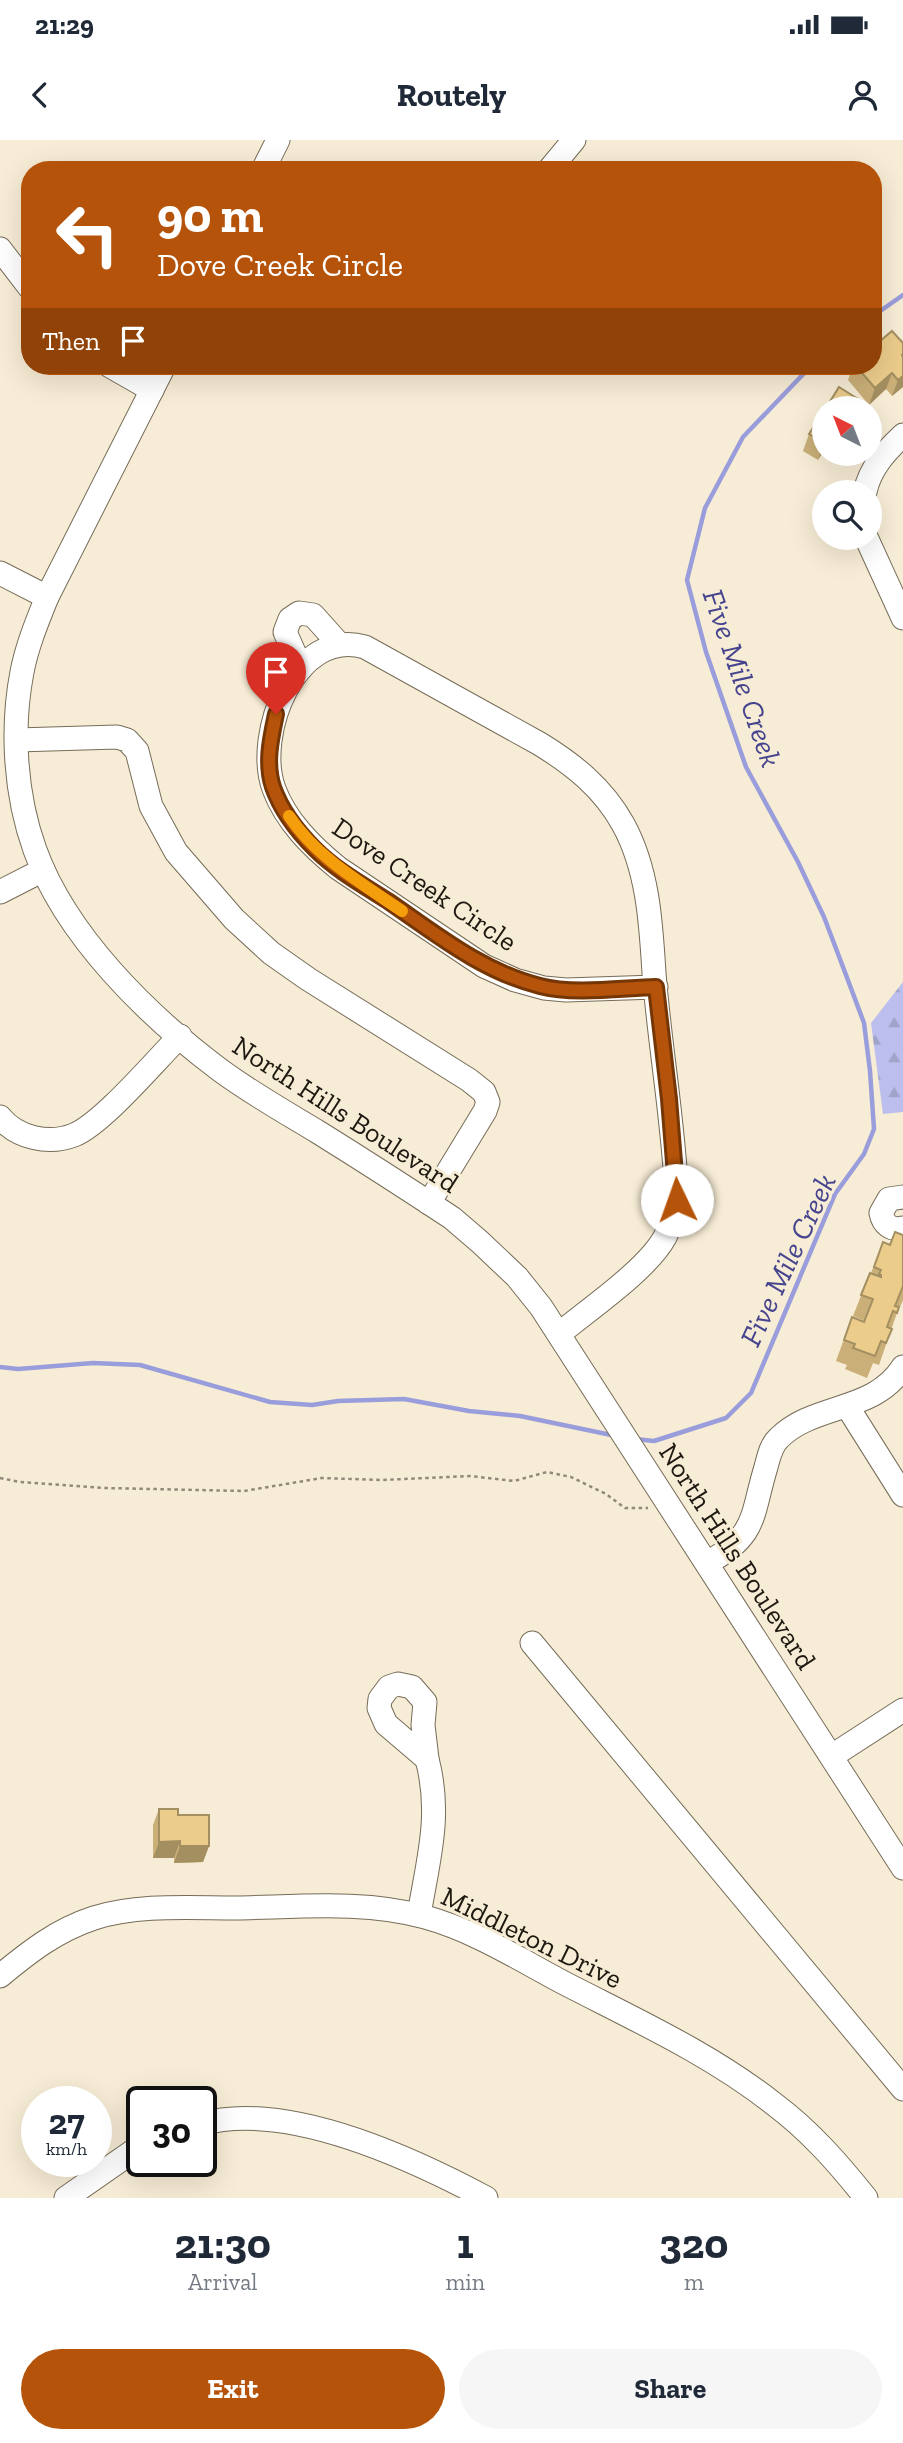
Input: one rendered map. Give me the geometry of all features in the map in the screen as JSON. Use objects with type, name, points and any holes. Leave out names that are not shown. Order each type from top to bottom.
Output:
[{"type":"street","points":[[268,161],[278,140]]},
{"type":"street","points":[[556,161],[574,140]]},
{"type":"street","points":[[0,249],[21,276]]},
{"type":"street","points":[[126,375],[152,390]]},
{"type":"street","name":"North Hills Boulevard","points":[[160,375],[47,597],[22,671],[17,740],[23,804],[34,848],[43,870],[56,895],[99,954],[153,1014],[207,1060],[249,1090],[429,1203],[480,1241],[517,1278],[559,1334],[612,1414],[903,1868]]},
{"type":"street","points":[[870,480],[876,466],[903,435]]},
{"type":"street","points":[[872,550],[903,618]]},
{"type":"street","points":[[0,573],[47,597]]},
{"type":"street","points":[[301,668],[285,632],[290,619],[299,613],[313,615],[339,644],[352,643],[365,647],[566,760],[599,790],[624,825],[639,861],[647,894],[677,1200],[673,1220],[646,1263],[559,1334]]},
{"type":"street","name":"Dove Creek Circle","points":[[339,644],[320,650],[301,668],[284,695],[270,740],[271,777],[281,804],[300,833],[338,868],[484,966],[515,980],[544,988],[566,990],[656,987]]},
{"type":"street","points":[[17,740],[117,737],[131,743],[139,756],[147,794],[162,830],[176,852],[234,919],[271,953],[307,979],[484,1092],[488,1102],[485,1111],[429,1203]]},
{"type":"street","points":[[0,892],[43,870]]},
{"type":"street","points":[[0,1117],[16,1131],[35,1138],[53,1139],[74,1135],[103,1114],[180,1036]]},
{"type":"street","points":[[903,1197],[888,1199],[884,1202],[881,1213],[888,1227],[903,1228]]},
{"type":"street","points":[[708,1563],[725,1553],[750,1527],[769,1456],[777,1439],[798,1425],[877,1393],[894,1381],[903,1367]]},
{"type":"street","points":[[847,1406],[903,1495]]},
{"type":"street","points":[[531,1643],[903,2089]]},
{"type":"street","points":[[832,1756],[903,1710]]},
{"type":"street","points":[[419,1915],[435,1822],[435,1801],[427,1759]]},
{"type":"street","name":"Middleton Drive","points":[[0,1976],[47,1940],[68,1928],[127,1911],[341,1906],[394,1910],[419,1915],[487,1942],[724,2068],[768,2099],[815,2139],[866,2198]]},
{"type":"street","points":[[217,2121],[252,2118],[318,2128],[401,2158],[486,2198]]},
{"type":"street","points":[[66,2198],[126,2156]]},
{"type":"path","points":[[0,1478],[105,1488],[244,1492],[322,1478],[382,1480],[470,1476],[514,1481],[547,1472],[583,1483],[625,1507],[646,1509],[667,1500]]},
{"type":"green space","points":[[903,982],[903,1112],[883,1114],[871,1023]]},
{"type":"building","points":[[892,331],[903,343],[903,376],[898,380],[892,373],[875,388],[864,375],[882,375],[882,339]]},
{"type":"building","points":[[839,387],[853,396],[833,396]]},
{"type":"building","points":[[895,1232],[903,1235],[903,1286],[895,1306],[899,1307],[897,1313],[893,1311],[887,1327],[892,1329],[886,1343],[881,1341],[875,1356],[853,1348],[855,1344],[844,1340],[852,1317],[864,1322],[873,1299],[861,1295],[870,1273],[881,1277],[881,1270],[874,1267],[883,1242],[890,1245]]},
{"type":"building","points":[[159,1809],[178,1809],[178,1815],[209,1815],[209,1846],[180,1846],[180,1841],[159,1842]]},
{"type":"waterway","name":"Five Mile Creek","points":[[882,310],[903,295]]},
{"type":"waterway","name":"Five Mile Creek","points":[[635,1439],[654,1441],[726,1418],[751,1393],[835,1194],[864,1154],[874,1129],[864,1023],[824,917],[798,862],[746,767],[706,652],[687,580],[705,508],[743,437],[802,375]]},
{"type":"waterway","name":"Five Mile Creek","points":[[0,1367],[18,1369],[93,1363],[140,1365],[270,1402],[312,1405],[338,1401],[404,1399],[469,1411],[520,1416],[616,1436]]},
{"type":"slow traffic","points":[[289,816],[316,850],[402,911]]},
{"type":"route","points":[[276,714],[269,758],[274,788],[300,833],[338,868],[484,966],[515,980],[544,988],[566,990],[656,987],[677,1200]]}]
